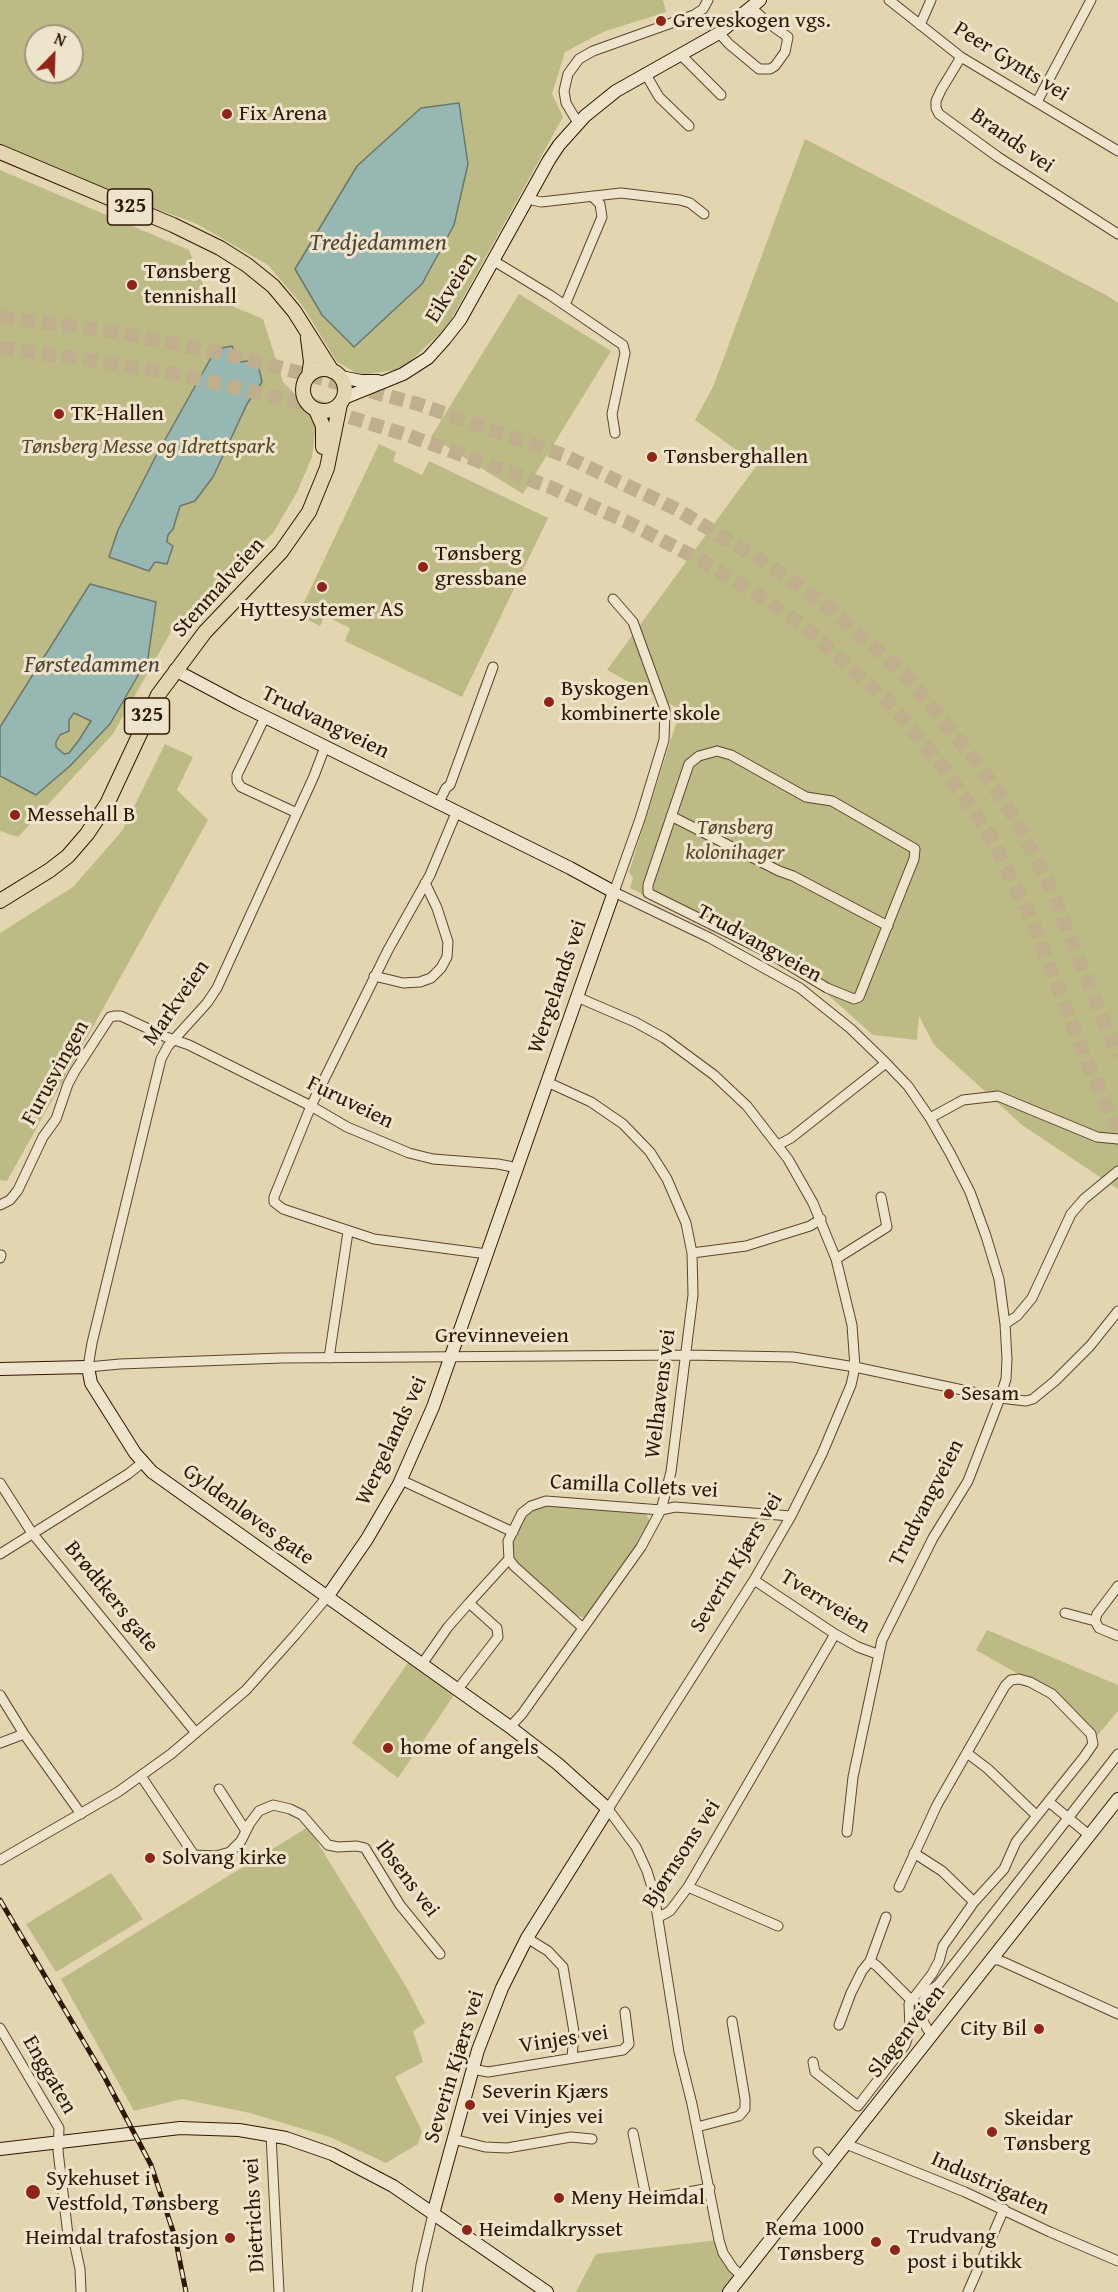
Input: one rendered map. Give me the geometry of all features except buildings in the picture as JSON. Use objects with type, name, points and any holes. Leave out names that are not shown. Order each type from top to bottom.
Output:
[{"type":"main road","name":"Eikveien","points":[[342,401],[418,365],[445,339],[460,320],[559,145],[578,123],[616,91],[719,33],[756,4]]},
{"type":"main road","name":"325","points":[[0,152],[173,225],[228,253],[273,286],[294,311],[337,374]]},
{"type":"main road","name":"325","points":[[308,333],[311,362],[309,375]]},
{"type":"main road","points":[[309,375],[320,370],[337,374]]},
{"type":"main road","name":"Eikveien","points":[[337,374],[361,381],[391,379]]},
{"type":"main road","name":"Stenmalveien","points":[[0,901],[51,870],[68,856],[87,834],[112,794],[152,705],[175,670],[205,632],[273,562],[309,512],[327,468],[342,401],[345,385],[337,374]]},
{"type":"main road","name":"Stenmalveien","points":[[298,526],[315,482],[324,445],[323,426],[316,410],[310,406],[303,394],[303,387],[309,375]]},
{"type":"main road","points":[[316,410],[329,411],[342,401]]},
{"type":"main road","name":"Trudvangveien","points":[[175,670],[614,892]]},
{"type":"main road","name":"Wergelands vei","points":[[327,1597],[367,1539],[401,1480],[433,1407],[614,892]]},
{"type":"main road","name":"Grevinneveien","points":[[0,1370],[88,1367]]},
{"type":"main road","name":"Gyldenløves gate","points":[[88,1367],[91,1383],[142,1463],[510,1727],[558,1764],[608,1809]]},
{"type":"main road","name":"Slagenveien","points":[[729,2292],[1118,1798]]},
{"type":"main road","name":"Severin Kjærs vei","points":[[433,2214],[472,2069],[502,1988],[527,1938],[608,1809]]},
{"type":"main road","points":[[0,2148],[180,2128],[220,2128],[271,2135],[318,2148],[393,2186],[547,2292]]},
{"type":"street","points":[[578,123],[566,103],[564,92],[568,74],[579,59],[593,51],[694,15],[703,9],[708,0]]},
{"type":"street","name":"Peer Gynts vei","points":[[889,0],[961,57],[1118,151]]},
{"type":"street","points":[[920,25],[931,0]]},
{"type":"street","points":[[1037,102],[1091,0]]},
{"type":"street","name":"Eikveien","points":[[719,33],[759,69],[770,69],[775,66],[785,52],[788,37],[768,23],[756,4]]},
{"type":"street","points":[[680,54],[721,95]]},
{"type":"street","name":"Brands vei","points":[[961,57],[936,101],[939,114],[998,157],[1118,234]]},
{"type":"street","points":[[645,73],[659,97],[689,126]]},
{"type":"street","points":[[528,199],[541,202],[621,193],[680,200],[690,203],[704,214]]},
{"type":"street","points":[[566,305],[602,217],[600,204],[592,196]]},
{"type":"street","points":[[494,261],[566,305],[623,345],[625,353],[612,414],[615,433]]},
{"type":"street","points":[[614,599],[633,622],[665,710],[664,740],[640,819],[614,892]]},
{"type":"street","points":[[438,804],[450,785],[493,667]]},
{"type":"street","points":[[265,717],[237,775],[237,781],[241,788],[297,813]]},
{"type":"street","name":"Markveien","points":[[88,1367],[161,1059],[174,1040],[207,1003],[216,988],[325,747]]},
{"type":"street","points":[[717,751],[731,755],[806,797],[832,801],[915,849],[914,859],[888,926],[859,997],[854,999],[827,988],[767,952],[648,893],[648,885],[671,816],[689,764],[693,759],[717,751]]},
{"type":"street","points":[[456,813],[425,883],[374,976],[311,1106],[274,1202],[278,1206],[348,1232],[402,1244],[487,1254]]},
{"type":"street","points":[[671,816],[779,871],[794,876],[888,926]]},
{"type":"street","points":[[374,976],[403,983],[420,982],[431,978],[441,968],[447,957],[448,942],[437,908],[425,883]]},
{"type":"street","name":"Trudvangveien","points":[[614,892],[710,938],[800,988],[851,1029],[886,1063],[908,1086],[930,1118],[970,1192],[999,1279],[1005,1324],[1006,1379],[968,1481],[933,1538],[877,1654],[853,1777],[847,1832]]},
{"type":"street","name":"Severin Kjærs vei","points":[[577,997],[636,1022],[686,1053],[747,1106],[778,1145],[821,1219],[836,1259],[852,1325],[855,1367],[822,1454],[791,1516],[754,1580],[608,1809]]},
{"type":"street","name":"Furusvingen","points":[[0,1205],[10,1200],[18,1190],[42,1137],[56,1119],[68,1084],[110,1017],[120,1016],[174,1040]]},
{"type":"street","name":"Furuveien","points":[[174,1040],[189,1045],[347,1126],[409,1153],[433,1159],[498,1164],[518,1168]]},
{"type":"street","points":[[778,1145],[886,1063]]},
{"type":"street","name":"Welhavens vei","points":[[510,1727],[522,1714],[641,1547],[661,1510],[671,1472],[693,1295],[692,1253],[679,1206],[667,1179],[650,1152],[623,1124],[591,1102],[547,1082]]},
{"type":"street","points":[[930,1118],[963,1100],[998,1096],[1097,1137],[1118,1139]]},
{"type":"street","points":[[1005,1324],[1017,1316],[1032,1298],[1071,1214],[1118,1171]]},
{"type":"street","points":[[836,1259],[887,1227],[881,1197]]},
{"type":"street","points":[[692,1253],[755,1244],[810,1226],[821,1219]]},
{"type":"street","points":[[329,1358],[348,1232]]},
{"type":"street","name":"Grevinneveien","points":[[88,1367],[186,1361],[329,1358],[686,1355],[793,1357],[855,1367],[1016,1401],[1033,1400],[1090,1346],[1118,1311]]},
{"type":"street","points":[[0,1554],[142,1463]]},
{"type":"street","points":[[401,1480],[513,1532]]},
{"type":"street","name":"Brødtkers gate","points":[[0,1483],[32,1533],[196,1733]]},
{"type":"street","name":"Camilla Collets vei","points":[[509,1558],[508,1541],[522,1513],[538,1502],[661,1510],[675,1507],[791,1516]]},
{"type":"street","points":[[422,1664],[448,1627],[509,1558],[514,1566],[583,1628]]},
{"type":"street","name":"Tverrveien","points":[[754,1580],[835,1634],[858,1647],[877,1654]]},
{"type":"street","points":[[1095,1621],[1097,1614],[1118,1587]]},
{"type":"street","name":"Wergelands vei","points":[[0,1860],[81,1814],[141,1776],[196,1733],[265,1670],[327,1597]]},
{"type":"street","points":[[458,1689],[498,1637],[497,1628],[469,1603]]},
{"type":"street","points":[[1065,1613],[1095,1621],[1099,1628],[1118,1636]]},
{"type":"street","name":"Bjørnsons vei","points":[[742,2276],[733,2268],[723,2253],[679,2052],[659,1917],[670,1911],[688,1887],[835,1634]]},
{"type":"street","name":"Slagenveien","points":[[813,2062],[815,2072],[858,2106],[905,2045],[910,2029],[908,2009],[911,2000],[927,1986],[939,1961],[943,1946],[974,1902],[1004,1869],[1016,1842],[1093,1744],[1091,1734],[1052,1694],[1037,1685],[1019,1679],[1011,1680],[1005,1686],[967,1754]]},
{"type":"street","points":[[0,1695],[24,1734],[81,1814]]},
{"type":"street","points":[[0,1743],[24,1734]]},
{"type":"street","points":[[899,1887],[937,1805],[967,1754],[988,1769],[1037,1816]]},
{"type":"street","points":[[933,2034],[922,2021],[919,2012],[927,1986],[938,1985],[1118,1754]]},
{"type":"street","name":"Ibsens vei","points":[[141,1776],[194,1855],[216,1856],[230,1852],[241,1841],[259,1811],[268,1806],[295,1810],[328,1845],[338,1848],[357,1846],[365,1848],[400,1905],[440,1954]]},
{"type":"street","points":[[219,1789],[246,1830]]},
{"type":"street","points":[[1049,1802],[1089,1835]]},
{"type":"street","name":"Gyldenløves gate","points":[[608,1809],[632,1841],[647,1871],[659,1917]]},
{"type":"street","points":[[914,1853],[942,1871],[974,1902]]},
{"type":"street","points":[[688,1887],[778,1926]]},
{"type":"street","points":[[839,2025],[851,1993],[870,1961],[886,1917]]},
{"type":"street","points":[[527,1938],[548,1951],[563,1967],[574,2032],[572,2058]]},
{"type":"street","points":[[990,1960],[999,1960],[1118,2014]]},
{"type":"street","name":"Slagenveien","points":[[870,1961],[911,2000]]},
{"type":"street","name":"Vinjes vei","points":[[472,2069],[488,2072],[626,2047],[629,2039],[626,2013]]},
{"type":"street","points":[[697,2127],[739,2116],[745,2109],[732,2021]]},
{"type":"street","name":"Enggaten","points":[[0,2028],[59,2128],[68,2235],[75,2246],[80,2269],[81,2292]]},
{"type":"street","points":[[633,2133],[646,2197],[650,2199],[710,2188]]},
{"type":"street","name":"Dietrichs vei","points":[[271,2135],[279,2292]]},
{"type":"street","points":[[453,2139],[485,2147],[507,2148],[571,2137],[592,2139]]},
{"type":"street","name":"Industrigaten","points":[[846,2144],[1004,2209],[1050,2232],[1118,2261]]},
{"type":"street","points":[[818,2152],[830,2164]]},
{"type":"street","points":[[968,2292],[1004,2209]]},
{"type":"street","points":[[417,2292],[420,2265],[433,2214]]},
{"type":"green space","points":[[0,0],[663,0],[666,12],[603,32],[565,52],[552,94],[563,117],[447,327],[402,369],[360,375],[337,362],[302,305],[268,265],[197,224],[46,167],[0,147]]},
{"type":"green space","name":"Tønsberg kolonihager","points":[[805,139],[1118,303],[1118,1189],[1022,1125],[934,1045],[919,1016],[917,1040],[873,1035],[827,994],[789,969],[630,888],[633,878],[629,872],[680,711],[696,718],[607,670],[757,465],[695,420],[713,387]]},
{"type":"green space","name":"Tønsberg Messe og Idrettspark","points":[[0,170],[189,250],[208,296],[263,319],[283,382],[305,404],[316,425],[312,457],[297,492],[273,533],[172,630],[113,734],[18,837],[0,831]]},
{"type":"green space","name":"Tønsberg gressbane","points":[[519,294],[611,351],[523,494],[431,437]]},
{"type":"green space","name":"Tønsberg gressbane","points":[[379,444],[396,452],[393,461],[422,475],[429,461],[548,518],[462,697],[345,641],[350,628],[325,616],[320,626],[298,615]]},
{"type":"green space","points":[[165,744],[193,757],[177,790],[208,820],[7,1181],[0,1180],[0,933],[73,887],[122,831]]},
{"type":"green space","points":[[546,1505],[645,1513],[650,1521],[642,1539],[584,1618],[574,1614],[518,1564],[512,1552],[512,1544],[527,1515]]},
{"type":"green space","points":[[987,1630],[1118,1685],[1118,1711],[1098,1735],[1093,1733],[1085,1724],[1020,1675],[976,1650]]},
{"type":"green space","points":[[412,1657],[458,1689],[398,1778],[352,1743]]},
{"type":"green space","points":[[308,1827],[407,1988],[425,2023],[413,2031],[423,2062],[395,2077],[422,2131],[418,2144],[386,2163],[330,2137],[250,2113],[182,2099],[134,2111],[61,1979]]},
{"type":"green space","points":[[111,1873],[143,1919],[56,1972],[26,1924]]},
{"type":"green space","points":[[719,2240],[733,2279],[722,2292],[576,2292],[596,2254]]},
{"type":"water","name":"Tredjedammen","points":[[459,103],[468,164],[454,225],[422,284],[354,347],[322,315],[295,269],[357,166],[421,108]]},
{"type":"water","points":[[232,346],[239,362],[257,360],[262,382],[247,404],[213,477],[195,501],[180,506],[173,529],[168,535],[167,542],[173,546],[167,564],[155,562],[149,571],[109,557],[118,530],[157,454],[216,349]]},
{"type":"water","name":"Førstedammen","points":[[90,584],[156,602],[148,658],[110,724],[70,766],[36,795],[0,776],[0,727]],"holes":[[[74,713],[91,721],[69,753],[64,754],[56,747],[60,735],[69,731],[69,720]]]},
{"type":"tunnel","points":[[0,317],[117,332],[240,357],[418,404],[563,455],[678,510],[766,563],[818,599],[907,677],[981,767],[1013,816],[1050,886],[1118,1056]]},
{"type":"tunnel","points":[[0,348],[113,363],[181,375],[311,405],[407,435],[550,487],[627,522],[700,560],[751,590],[800,623],[887,700],[944,768],[991,837],[1031,918],[1087,1062],[1118,1129]]},
{"type":"railway","points":[[0,1900],[104,2076],[151,2165],[175,2237],[186,2292]]},
{"type":"place","name":"Greveskogen vgs.","points":[[661,21]]},
{"type":"place","name":"Fix Arena","points":[[227,114]]},
{"type":"place","name":"Tønsberg tennishall","points":[[132,285]]},
{"type":"place","name":"TK-Hallen","points":[[59,414]]},
{"type":"place","name":"Tønsberghallen","points":[[652,457]]},
{"type":"place","name":"Tønsberg gressbane","points":[[423,567]]},
{"type":"place","name":"Hyttesystemer AS","points":[[322,587]]},
{"type":"place","name":"Byskogen kombinerte skole","points":[[549,702]]},
{"type":"place","name":"Messehall B","points":[[15,815]]},
{"type":"place","name":"Sesam","points":[[949,1394]]},
{"type":"place","name":"home of angels","points":[[388,1748]]},
{"type":"place","name":"Solvang kirke","points":[[150,1858]]},
{"type":"place","name":"City Bil","points":[[1039,2029]]},
{"type":"place","name":"Severin Kjærs vei Vinjes vei","points":[[470,2105]]},
{"type":"place","name":"Skeidar Tønsberg","points":[[992,2132]]},
{"type":"place","name":"Sykehuset i Vestfold, Tønsberg","points":[[33,2192]]},
{"type":"place","name":"Meny Heimdal","points":[[559,2198]]},
{"type":"place","name":"Heimdalkrysset","points":[[467,2230]]},
{"type":"place","name":"Heimdal trafostasjon","points":[[230,2238]]},
{"type":"place","name":"Rema 1000 Tønsberg","points":[[876,2242]]},
{"type":"place","name":"Trudvang post i butikk","points":[[895,2250]]}]
